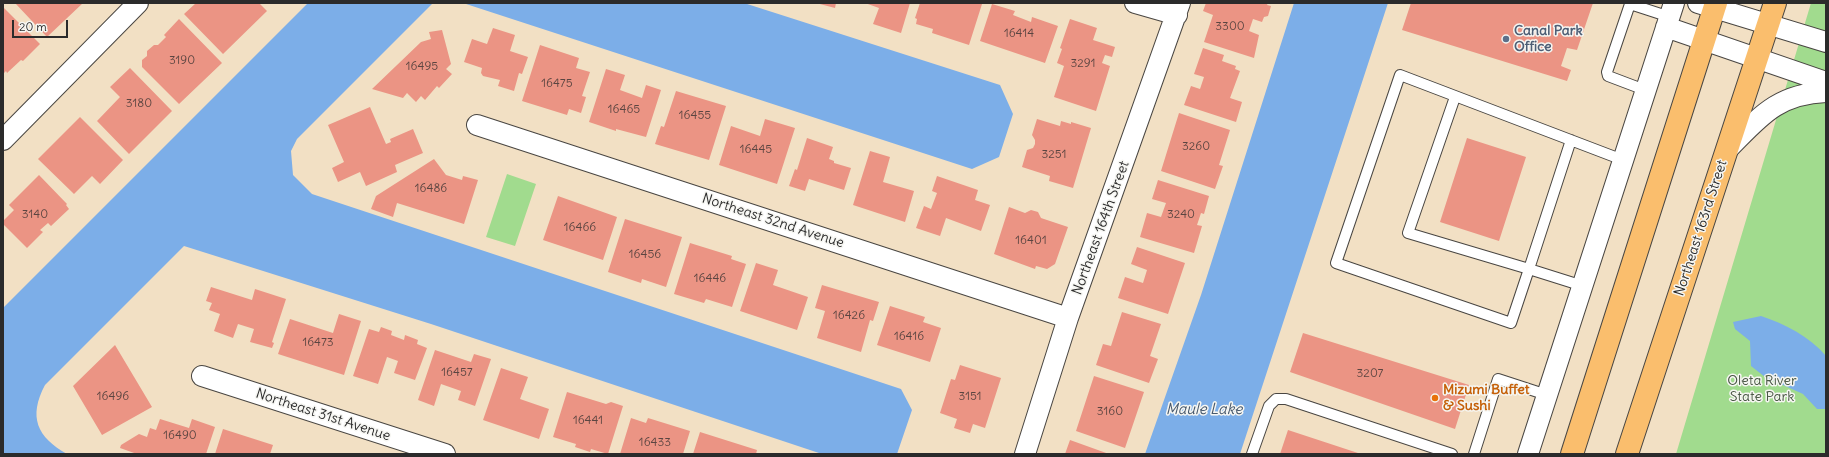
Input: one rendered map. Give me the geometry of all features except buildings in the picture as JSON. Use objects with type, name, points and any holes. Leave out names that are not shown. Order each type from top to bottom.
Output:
[{"type":"main road","name":"Northeast 163rd Street","points":[[1627,454],[1775,3]]},
{"type":"main road","points":[[1572,454],[1704,40],[1709,5]]},
{"type":"street","points":[[3,140],[138,3]]},
{"type":"street","points":[[1136,3],[1178,9]]},
{"type":"street","points":[[1709,5],[1768,25],[1826,42]]},
{"type":"street","name":"Northeast 164th Street","points":[[1025,454],[1068,318],[1178,9]]},
{"type":"street","points":[[1528,454],[1670,16],[1704,40],[1826,82]]},
{"type":"street","points":[[1727,150],[1766,111],[1785,100],[1814,92],[1826,92]]},
{"type":"street","name":"Northeast 32nd Avenue","points":[[477,124],[1068,318]]},
{"type":"street","name":"Northeast 31st Avenue","points":[[202,376],[445,454]]},
{"type":"lane","points":[[1645,90],[1608,76],[1607,72],[1630,4],[1670,16]]},
{"type":"lane","points":[[1571,140],[1511,323],[1336,263],[1400,76],[1455,96],[1571,140],[1623,160]]},
{"type":"lane","points":[[1455,96],[1408,233],[1583,286]]},
{"type":"lane","points":[[1474,454],[1498,380],[1547,395]]},
{"type":"lane","points":[[1252,454],[1269,406],[1276,400],[1286,399],[1421,449],[1452,454]]},
{"type":"green space","name":"Oleta River State Park","points":[[1811,3],[1826,3],[1826,454],[1676,454]]},
{"type":"green space","points":[[507,174],[536,184],[515,246],[486,237]]},
{"type":"water","points":[[308,3],[433,3],[297,139],[291,151],[293,175],[312,194],[901,389],[912,410],[897,454],[822,454],[431,324],[184,246],[45,385],[37,407],[38,425],[42,433],[49,441],[67,454],[3,454],[3,308]]},
{"type":"water","points":[[463,3],[744,3],[1000,85],[1013,114],[999,157],[972,169]]},
{"type":"water","name":"Maule Lake","points":[[1294,3],[1388,3],[1240,454],[1145,454],[1201,295]]},
{"type":"water","points":[[1761,316],[1796,332],[1812,342],[1826,356],[1826,409],[1817,409],[1803,394],[1765,377],[1751,366],[1750,341],[1735,329],[1733,322]]},
{"type":"place","name":"Canal Park Office","points":[[1506,39]]},
{"type":"place","name":"Mizumi Buffet & Sushi","points":[[1435,398]]}]
